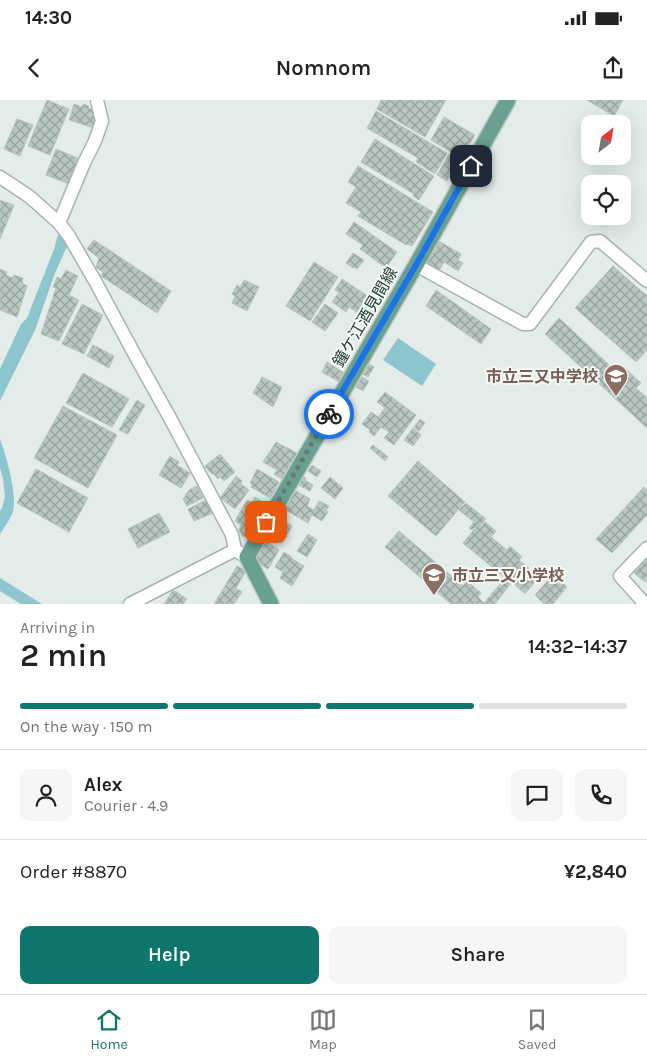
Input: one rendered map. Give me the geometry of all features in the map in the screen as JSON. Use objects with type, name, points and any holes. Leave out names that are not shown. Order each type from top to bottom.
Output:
[{"type":"main road","name":"鐘ケ江酒見間線","points":[[241,554],[416,265],[508,100]]},
{"type":"main road","points":[[241,554],[271,604]]},
{"type":"street","points":[[59,223],[102,121],[97,100]]},
{"type":"street","points":[[0,177],[30,197],[59,223],[80,254],[170,418],[241,554],[130,604]]},
{"type":"street","points":[[416,265],[523,324],[530,324],[591,242],[600,241],[647,281]]},
{"type":"street","points":[[645,604],[620,576],[647,548]]},
{"type":"water","points":[[59,231],[68,244],[55,273],[35,330],[0,401],[0,369],[21,324],[27,318],[54,249]]},
{"type":"water","points":[[398,338],[436,364],[422,386],[383,360]]},
{"type":"water","points":[[0,439],[13,488],[14,507],[8,522],[0,534],[0,511],[5,497],[0,468]]},
{"type":"water","points":[[0,578],[42,604],[21,604],[0,591]]},
{"type":"building","points":[[47,100],[69,109],[50,155],[28,146]]},
{"type":"building","points":[[381,100],[446,100],[425,137],[377,109]]},
{"type":"building","points":[[587,100],[623,100],[615,115]]},
{"type":"building","points":[[74,104],[82,107],[83,104],[95,110],[94,114],[98,116],[94,128],[69,120]]},
{"type":"building","points":[[376,111],[447,153],[435,174],[416,162],[418,158],[367,128]]},
{"type":"building","points":[[444,117],[475,135],[461,158],[431,140]]},
{"type":"building","points":[[17,119],[33,125],[20,156],[4,149]]},
{"type":"building","points":[[375,139],[434,176],[419,200],[413,196],[414,194],[361,162]]},
{"type":"building","points":[[56,149],[80,159],[69,184],[46,175]]},
{"type":"building","points":[[449,154],[459,160],[447,181],[437,175]]},
{"type":"building","points":[[358,166],[433,212],[412,246],[406,245],[358,216],[361,212],[346,203],[356,187],[348,182]]},
{"type":"building","points":[[0,200],[14,205],[0,239]]},
{"type":"building","points":[[354,222],[397,252],[386,268],[360,249],[363,245],[346,234]]},
{"type":"building","points":[[94,240],[171,291],[157,313],[101,276],[103,272],[96,267],[99,258],[87,249]]},
{"type":"building","points":[[439,241],[461,254],[458,260],[463,263],[458,271],[444,262],[437,274],[424,265]]},
{"type":"building","points":[[353,253],[364,260],[357,269],[346,263]]},
{"type":"building","points":[[314,262],[338,277],[310,321],[286,306]]},
{"type":"building","points":[[613,266],[647,296],[647,350],[636,362],[575,308]]},
{"type":"building","points":[[0,269],[7,272],[6,275],[13,278],[14,275],[23,278],[22,283],[27,286],[17,317],[0,310]]},
{"type":"building","points":[[66,270],[78,276],[69,295],[79,300],[59,341],[41,334],[56,288],[53,287],[57,277],[61,279]]},
{"type":"building","points":[[342,279],[372,299],[361,315],[349,307],[346,312],[332,302],[339,292],[335,290]]},
{"type":"building","points":[[244,280],[259,287],[247,311],[232,303],[235,296],[232,294],[237,285],[240,287]]},
{"type":"building","points":[[436,290],[491,329],[481,344],[426,306]]},
{"type":"building","points":[[82,304],[103,315],[84,354],[62,344]]},
{"type":"building","points":[[325,304],[338,313],[325,331],[312,322]]},
{"type":"building","points":[[559,318],[620,375],[626,369],[641,383],[636,388],[647,398],[647,428],[545,334]]},
{"type":"building","points":[[93,345],[114,356],[109,368],[87,356]]},
{"type":"building","points":[[327,362],[344,373],[339,382],[322,372]]},
{"type":"building","points":[[369,364],[374,367],[368,377],[363,374]]},
{"type":"building","points":[[83,373],[129,399],[112,427],[66,403]]},
{"type":"building","points":[[262,377],[282,387],[273,407],[253,393]]},
{"type":"building","points":[[362,377],[369,381],[363,391],[356,387]]},
{"type":"building","points":[[385,392],[416,415],[394,445],[384,438],[389,432],[381,427],[374,436],[362,424],[371,412],[378,417],[385,408],[377,402]]},
{"type":"building","points":[[137,400],[145,405],[128,434],[119,430]]},
{"type":"building","points":[[63,406],[117,435],[88,488],[34,458]]},
{"type":"building","points":[[420,419],[425,423],[419,431],[414,427]]},
{"type":"building","points":[[413,428],[421,435],[413,446],[404,440]]},
{"type":"building","points":[[276,442],[297,453],[282,479],[274,474],[277,470],[263,462]]},
{"type":"building","points":[[373,445],[388,457],[385,461],[370,448]]},
{"type":"building","points":[[220,454],[235,472],[224,481],[220,477],[218,479],[205,466]]},
{"type":"building","points":[[170,456],[179,462],[177,465],[190,473],[181,488],[159,475]]},
{"type":"building","points":[[418,461],[465,502],[436,536],[388,496]]},
{"type":"building","points":[[312,465],[321,471],[317,477],[308,471]]},
{"type":"building","points":[[36,469],[88,498],[69,532],[17,503]]},
{"type":"building","points":[[257,469],[279,482],[270,498],[251,487],[252,484],[250,483]]},
{"type":"building","points":[[236,476],[242,481],[241,484],[249,490],[235,509],[220,498]]},
{"type":"building","points":[[302,476],[313,485],[310,491],[297,484]]},
{"type":"building","points":[[330,477],[343,488],[335,499],[321,488]]},
{"type":"building","points":[[197,486],[203,498],[187,506],[183,499],[189,490]]},
{"type":"building","points":[[644,487],[647,490],[647,515],[612,553],[596,539]]},
{"type":"building","points":[[293,489],[310,499],[307,506],[314,510],[319,501],[329,506],[326,511],[328,512],[322,521],[312,515],[308,523],[282,508]]},
{"type":"building","points":[[255,497],[267,505],[250,537],[242,536],[239,530],[241,525],[235,521],[247,500],[252,502]]},
{"type":"building","points":[[206,500],[213,513],[194,521],[188,509]]},
{"type":"building","points":[[466,503],[486,519],[480,526],[478,524],[472,530],[469,528],[474,522],[459,510]]},
{"type":"building","points":[[159,513],[170,532],[138,548],[128,529]]},
{"type":"building","points":[[278,517],[292,526],[282,543],[266,536]]},
{"type":"building","points":[[485,522],[496,531],[491,537],[507,550],[510,546],[522,557],[519,560],[539,577],[525,594],[463,543],[478,525],[481,527]]},
{"type":"building","points":[[399,531],[463,586],[467,581],[481,593],[478,597],[484,603],[505,578],[511,583],[495,604],[451,604],[385,547]]},
{"type":"building","points":[[308,534],[317,540],[307,557],[297,551]]},
{"type":"building","points":[[264,540],[279,550],[268,569],[258,563],[255,556]]},
{"type":"building","points":[[284,552],[304,566],[292,586],[280,578],[283,572],[275,567]]},
{"type":"building","points":[[647,559],[647,580],[645,582],[634,573]]},
{"type":"building","points":[[237,566],[246,571],[236,588],[242,592],[234,604],[214,604]]},
{"type":"building","points":[[553,575],[567,587],[553,604],[544,604],[535,595]]},
{"type":"building","points":[[173,590],[187,599],[183,604],[164,604]]},
{"type":"way so far","points":[[266,522],[329,414]]},
{"type":"place","name":"市立三又中学校","points":[[616,397]]},
{"type":"place","name":"市立三又小学校","points":[[434,596]]},
{"type":"route","points":[[329,414],[471,166]]}]
